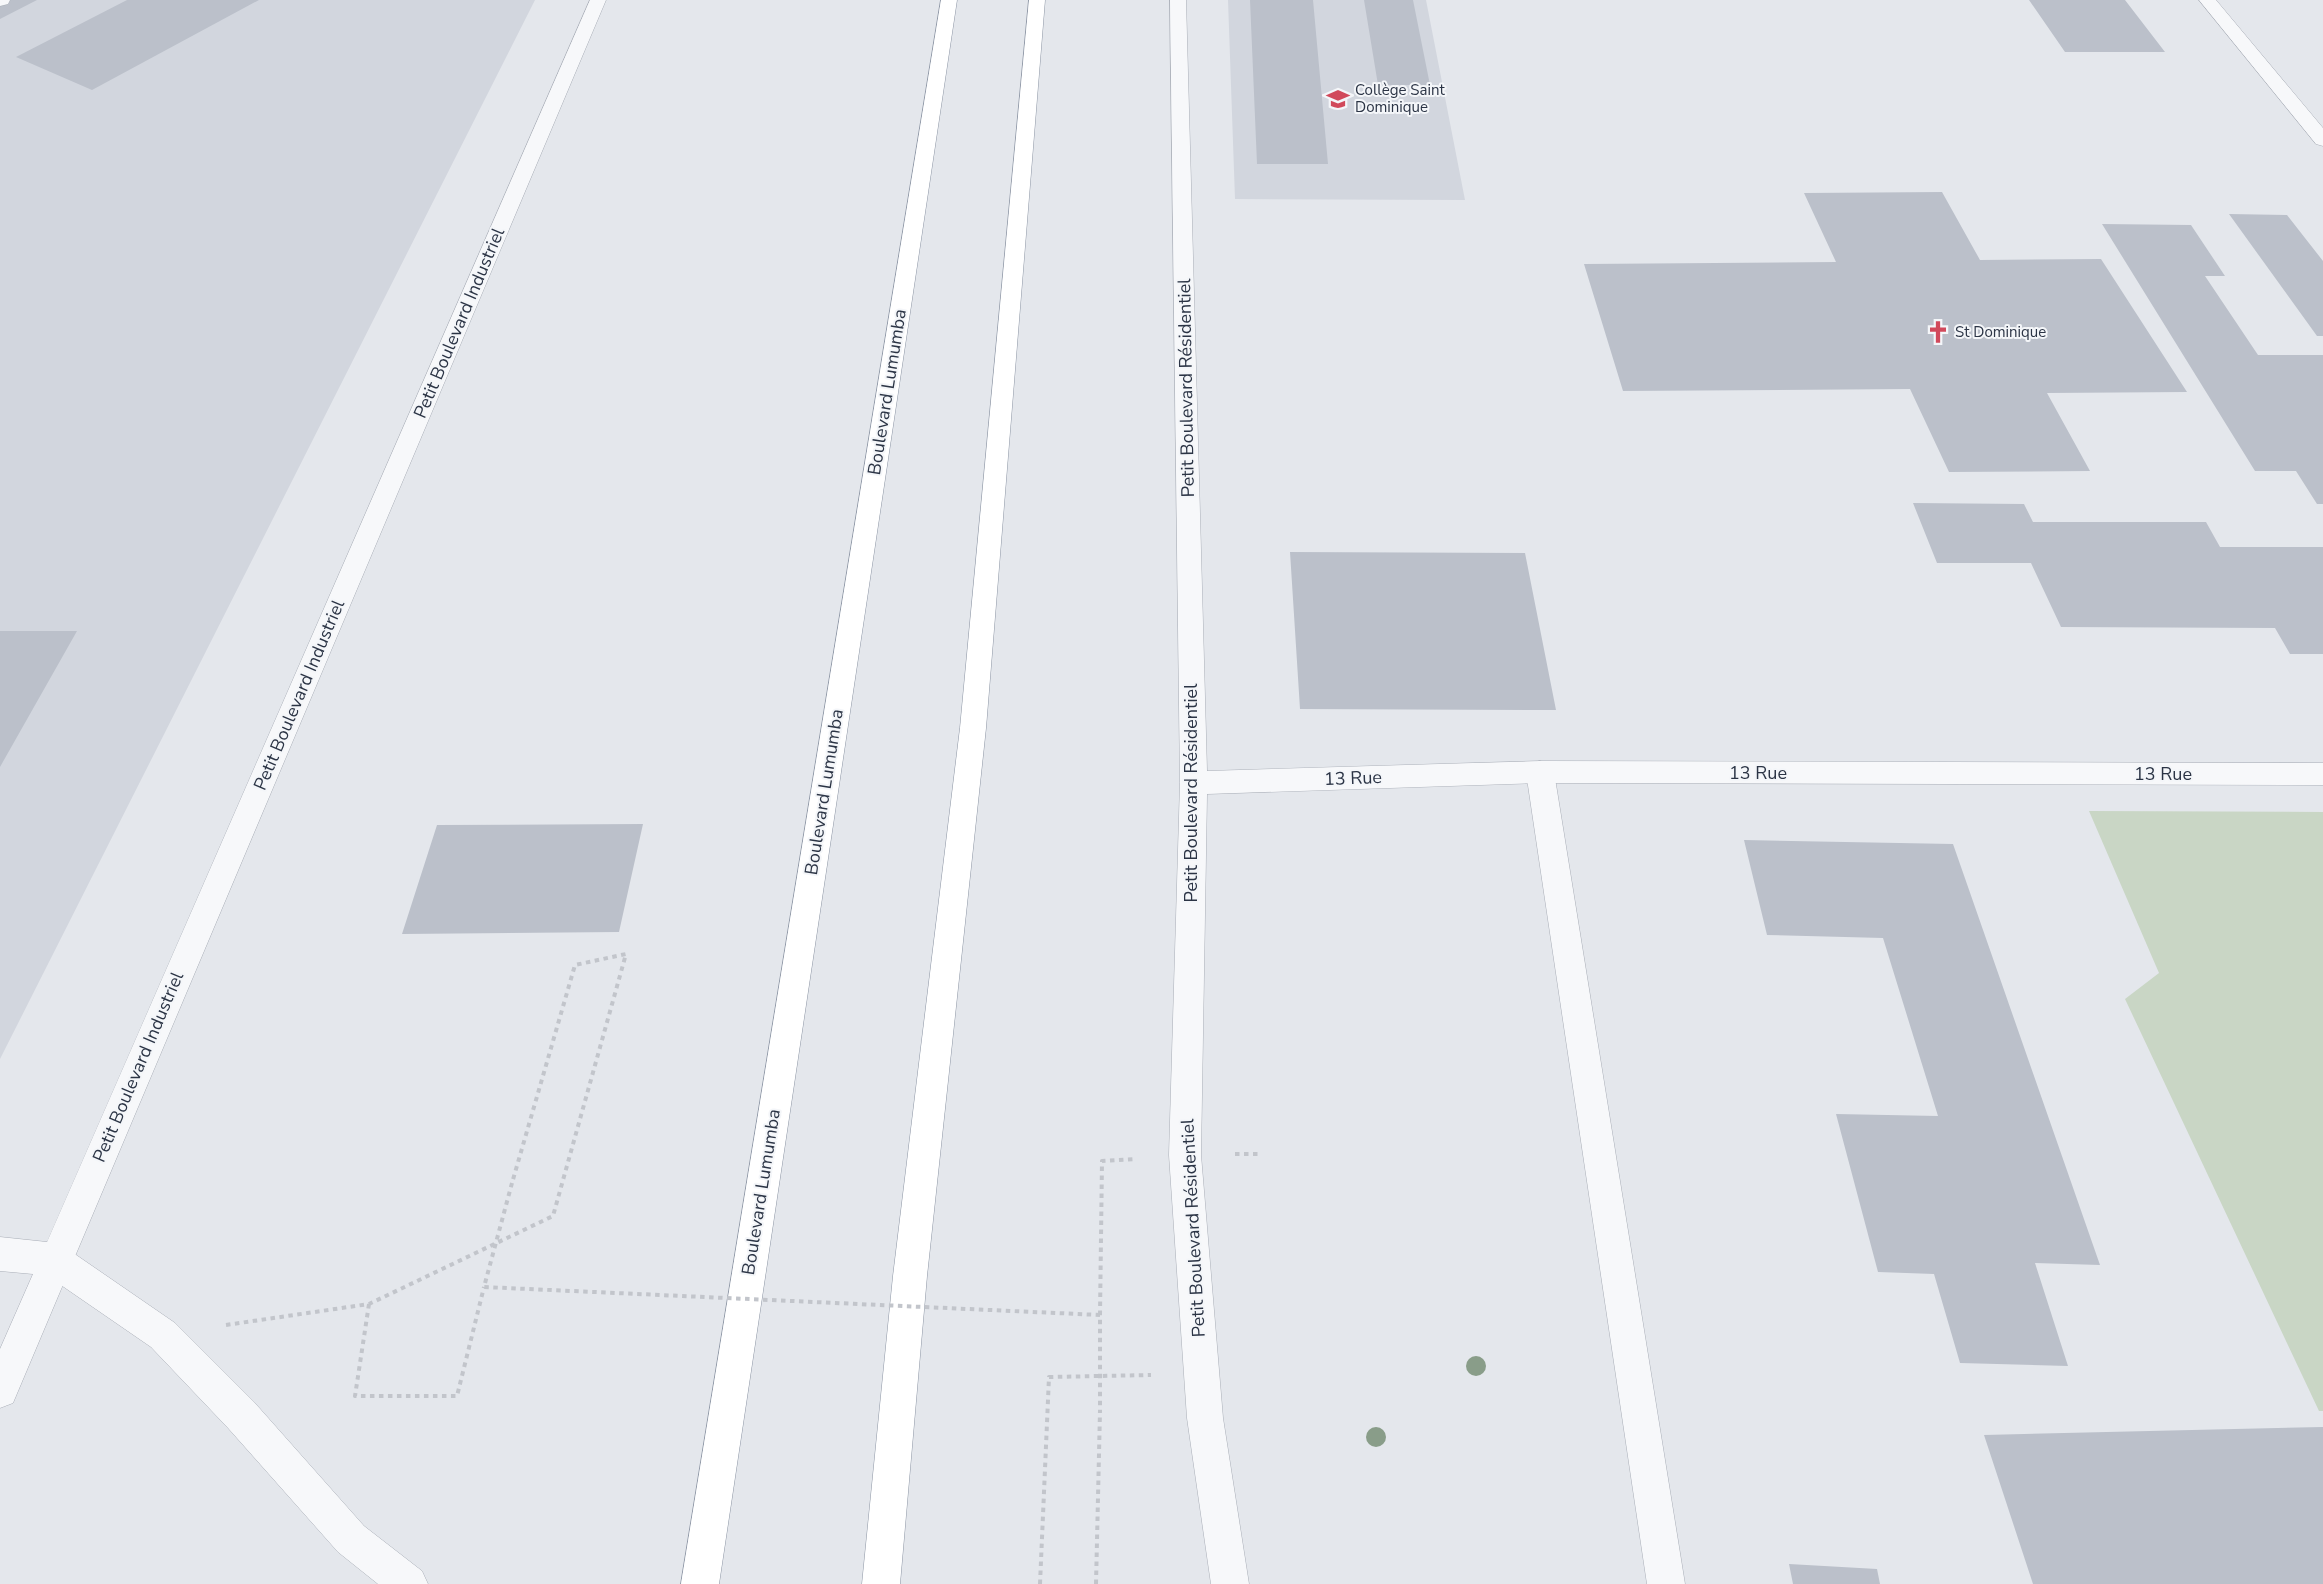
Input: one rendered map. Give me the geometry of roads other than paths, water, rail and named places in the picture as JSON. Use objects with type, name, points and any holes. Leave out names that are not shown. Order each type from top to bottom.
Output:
[{"type":"highway","name":"Boulevard Lumumba","points":[[700,1584],[949,0]]},
{"type":"highway","points":[[881,1584],[910,1276],[973,728],[1037,0]]},
{"type":"street","name":"Petit Boulevard Industriel","points":[[0,1390],[54,1260],[598,0]]},
{"type":"street","name":"Petit Boulevard Résidentiel","points":[[1178,0],[1194,783],[1185,1155],[1205,1418],[1230,1584]]},
{"type":"street","points":[[2207,0],[2323,140]]},
{"type":"street","points":[[1540,772],[1666,1584]]},
{"type":"street","name":"13 Rue","points":[[1194,783],[1540,772],[2323,774]]},
{"type":"street","points":[[0,1254],[54,1260],[163,1335],[241,1414],[351,1539],[409,1584]]},
{"type":"place","name":"Collège Saint Dominique","points":[[1338,99]]},
{"type":"place","name":"St Dominique","points":[[1938,332]]}]
